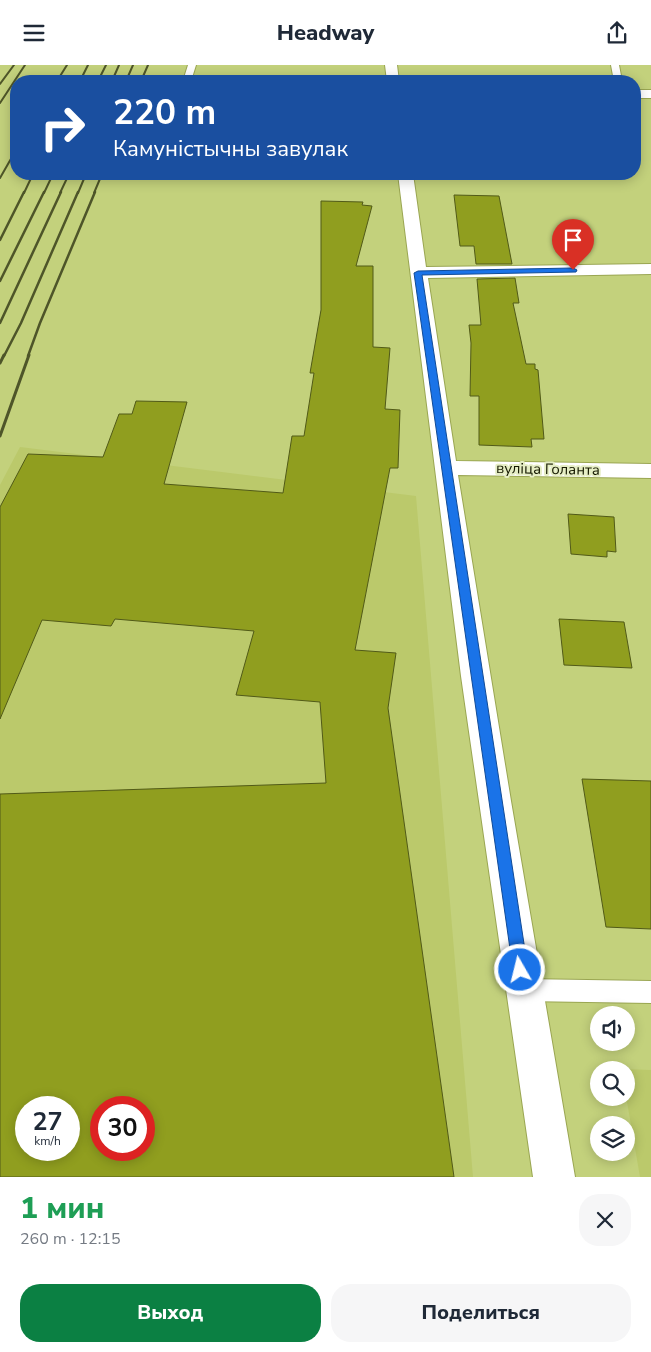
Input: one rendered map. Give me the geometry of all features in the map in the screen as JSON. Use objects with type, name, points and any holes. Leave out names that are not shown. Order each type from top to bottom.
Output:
[{"type":"street","points":[[406,180],[445,468],[523,990],[554,1177]]},
{"type":"street","points":[[418,273],[651,269]]},
{"type":"street","name":"вуліца Голанта","points":[[445,468],[651,471]]},
{"type":"lane","points":[[523,990],[651,992]]},
{"type":"shaded area","points":[[20,447],[416,496],[473,1177],[0,1177],[0,485]]},
{"type":"shaded area","points":[[635,1069],[651,1070],[651,1177],[640,1177],[635,1148],[635,1116],[629,1116],[628,1106],[635,1106]]},
{"type":"building","points":[[454,195],[499,196],[512,264],[476,264],[474,246],[460,246]]},
{"type":"building","points":[[321,201],[363,202],[362,205],[372,206],[356,266],[373,266],[373,347],[390,348],[385,409],[400,410],[398,468],[390,468],[355,650],[396,653],[388,708],[454,1177],[0,1177],[0,794],[326,783],[320,702],[236,695],[254,631],[115,619],[111,626],[42,620],[0,719],[0,507],[28,454],[103,457],[119,414],[132,414],[136,401],[187,402],[164,484],[283,493],[292,436],[304,436],[314,373],[310,373],[321,310]]},
{"type":"building","points":[[515,278],[519,303],[513,303],[526,364],[535,364],[535,369],[538,370],[544,439],[531,439],[532,447],[479,445],[479,396],[470,396],[471,343],[469,325],[481,325],[477,279]]},
{"type":"building","points":[[568,514],[614,517],[616,552],[607,551],[607,557],[571,554]]},
{"type":"building","points":[[559,619],[624,622],[632,668],[564,665]]},
{"type":"building","points":[[582,779],[651,781],[651,929],[606,927]]},
{"type":"railway","points":[[0,84],[14,65]]},
{"type":"railway","points":[[18,75],[25,65]]},
{"type":"railway","points":[[61,75],[67,65]]},
{"type":"railway","points":[[83,75],[88,65]]},
{"type":"railway","points":[[101,75],[106,65]]},
{"type":"railway","points":[[115,75],[119,65]]},
{"type":"railway","points":[[129,75],[133,65]]},
{"type":"railway","points":[[144,75],[148,65]]},
{"type":"railway","points":[[0,103],[10,88]]},
{"type":"railway","points":[[0,178],[10,160]]},
{"type":"railway","points":[[24,193],[30,180]]},
{"type":"railway","points":[[44,193],[50,180]]},
{"type":"railway","points":[[60,193],[66,180]]},
{"type":"railway","points":[[78,193],[83,180]]},
{"type":"railway","points":[[94,193],[99,180]]},
{"type":"railway","points":[[0,240],[24,192]]},
{"type":"railway","points":[[0,281],[44,192]]},
{"type":"railway","points":[[0,323],[61,192]]},
{"type":"railway","points":[[4,356],[21,323],[78,192]]},
{"type":"railway","points":[[28,356],[95,192]]},
{"type":"railway","points":[[0,363],[4,355]]},
{"type":"railway","points":[[0,436],[29,355]]},
{"type":"route","points":[[520,970],[445,468],[418,273],[573,270]]}]
